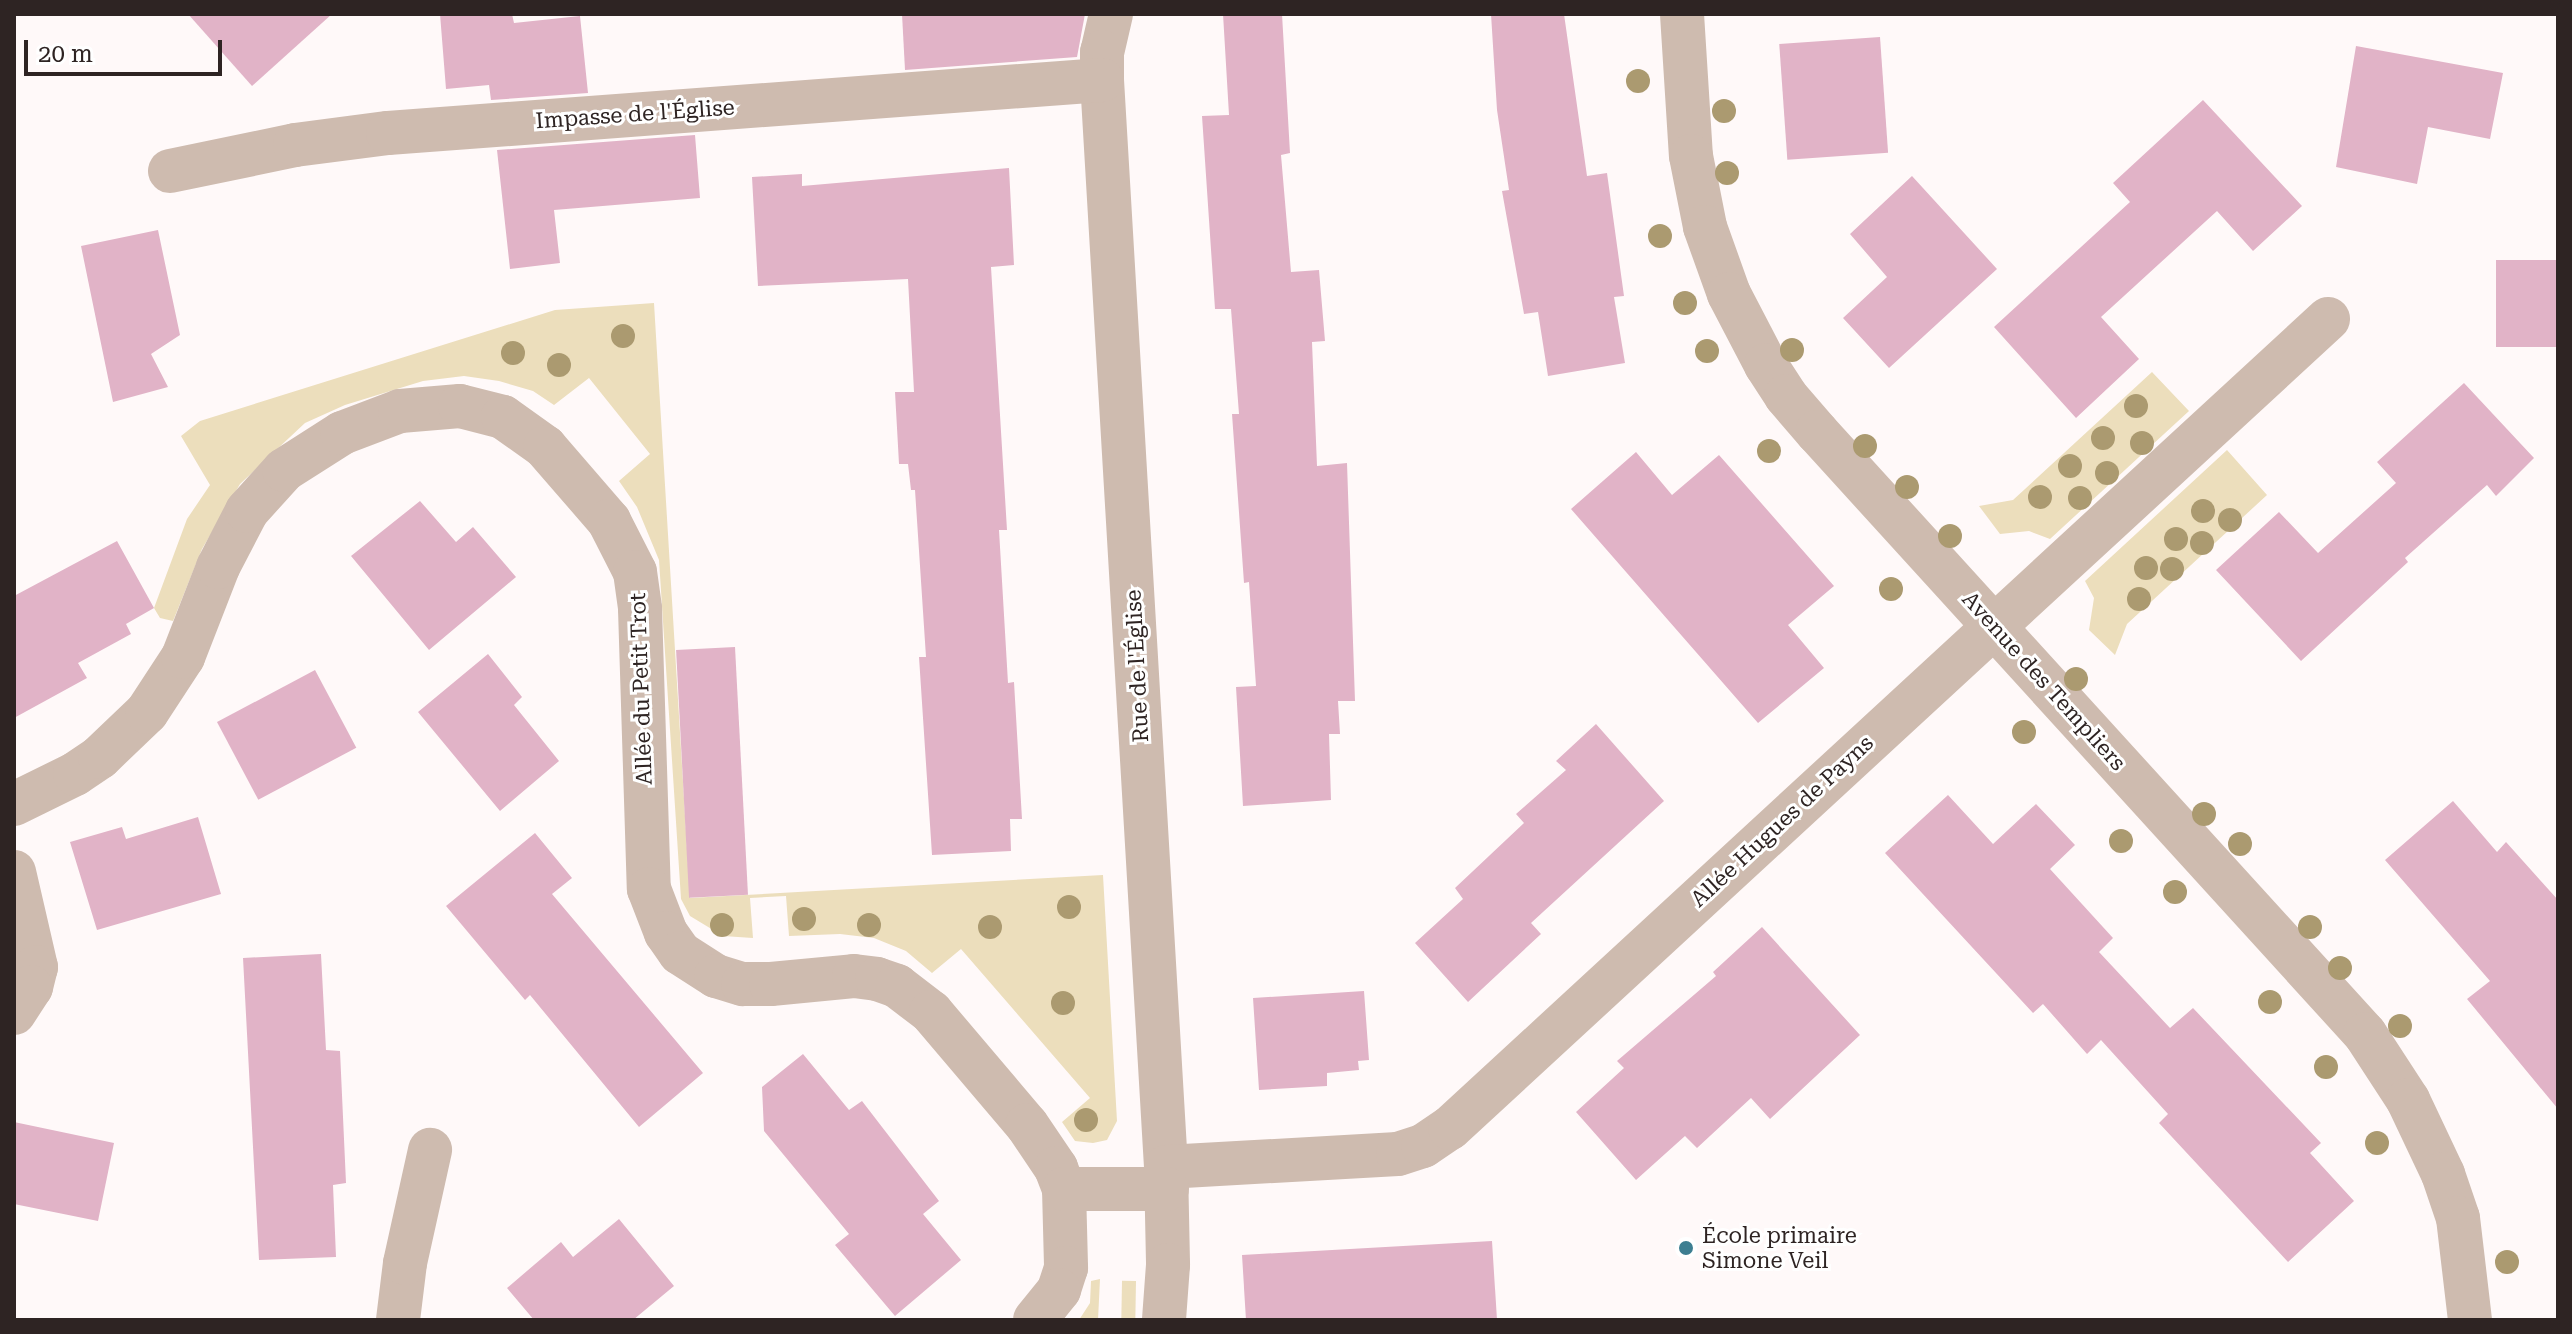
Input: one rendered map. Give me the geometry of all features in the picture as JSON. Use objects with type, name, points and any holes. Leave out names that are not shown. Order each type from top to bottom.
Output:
[{"type":"street","name":"Rue de l'Église","points":[[1111,14],[1102,52],[1102,80],[1166,1178],[1164,1320]]},
{"type":"street","name":"Avenue des Templiers","points":[[1682,14],[1691,156],[1698,197],[1716,264],[1748,335],[1786,396],[2346,1011],[2372,1044],[2408,1100],[2443,1174],[2458,1218],[2470,1320]]},
{"type":"street","name":"Impasse de l'Église","points":[[170,171],[295,145],[388,133],[1102,80]]},
{"type":"street","name":"Allée Hugues de Payns","points":[[1166,1178],[1398,1154],[1423,1146],[1441,1134],[2328,319]]},
{"type":"street","name":"Allée du Petit Trot","points":[[14,804],[88,766],[147,712],[183,657],[218,567],[247,511],[284,470],[342,433],[400,411],[460,406],[503,417],[545,447],[609,521],[635,572],[640,609],[649,889],[666,933],[680,953],[698,966],[716,976],[743,984],[854,976],[877,979],[916,998],[1027,1125],[1056,1168],[1064,1189],[1066,1268],[1059,1290],[1035,1320]]},
{"type":"street","points":[[14,872],[36,967],[31,987],[14,1013]]},
{"type":"street","points":[[398,1320],[405,1263],[430,1150]]},
{"type":"street","points":[[1064,1189],[1166,1178]]},
{"type":"shaded area","points":[[654,303],[690,898],[1103,875],[1117,1121],[1107,1140],[1093,1143],[1075,1141],[1062,1122],[1090,1098],[961,949],[932,973],[906,951],[874,938],[840,934],[789,936],[786,896],[750,898],[753,938],[723,936],[690,916],[681,899],[659,560],[637,507],[619,481],[650,454],[589,378],[554,405],[533,391],[499,381],[464,376],[423,381],[345,405],[305,423],[240,484],[202,549],[173,621],[160,618],[154,608],[187,519],[210,485],[181,436],[200,421],[555,310]]},
{"type":"shaded area","points":[[2152,372],[2189,411],[2050,539],[2029,531],[2000,534],[1979,506],[2013,500]]},
{"type":"shaded area","points":[[2227,450],[2267,495],[2127,624],[2115,655],[2089,630],[2094,598],[2085,581]]},
{"type":"shaded area","points":[[1100,1279],[1098,1320],[1079,1320],[1090,1303],[1091,1281]]},
{"type":"shaded area","points":[[1122,1281],[1136,1281],[1135,1320],[1121,1320]]},
{"type":"building","points":[[188,14],[332,14],[252,86]]},
{"type":"building","points":[[440,14],[512,14],[514,23],[580,16],[588,93],[491,100],[489,85],[446,89]]},
{"type":"building","points":[[902,14],[1085,14],[1077,57],[905,70]]},
{"type":"building","points":[[1223,14],[1282,14],[1290,153],[1281,155],[1291,272],[1319,270],[1325,341],[1312,342],[1317,466],[1347,463],[1355,701],[1338,701],[1340,734],[1329,734],[1331,800],[1243,806],[1236,687],[1256,686],[1249,582],[1244,583],[1232,414],[1239,414],[1231,309],[1215,309],[1202,116],[1229,115]]},
{"type":"building","points":[[1491,14],[1564,14],[1587,176],[1607,173],[1624,296],[1614,297],[1625,363],[1548,376],[1538,312],[1524,314],[1502,191],[1509,190],[1497,110]]},
{"type":"building","points":[[1880,37],[1888,153],[1787,160],[1779,44]]},
{"type":"building","points":[[2356,46],[2503,73],[2490,139],[2428,127],[2417,184],[2336,167]]},
{"type":"building","points":[[2203,100],[2302,206],[2253,251],[2217,211],[2101,317],[2139,359],[2076,418],[1994,327],[2130,202],[2113,183]]},
{"type":"building","points":[[695,135],[700,198],[554,210],[560,263],[510,269],[497,150]]},
{"type":"building","points":[[1009,168],[1014,265],[991,267],[1007,530],[999,530],[1008,683],[1014,682],[1022,819],[1010,819],[1011,851],[932,855],[919,657],[926,657],[915,490],[911,490],[908,464],[899,464],[895,392],[914,392],[908,279],[758,286],[752,177],[802,174],[802,186]]},
{"type":"building","points":[[1912,176],[1997,269],[1889,368],[1843,318],[1887,277],[1850,234]]},
{"type":"building","points":[[158,230],[180,335],[151,354],[168,387],[113,402],[81,246]]},
{"type":"building","points":[[2496,260],[2558,260],[2558,347],[2496,347]]},
{"type":"building","points":[[2464,383],[2534,458],[2496,496],[2487,485],[2405,558],[2408,562],[2301,661],[2216,570],[2279,512],[2318,553],[2396,483],[2377,462]]},
{"type":"building","points":[[1636,452],[1672,495],[1719,455],[1834,586],[1788,625],[1824,668],[1758,723],[1571,509]]},
{"type":"building","points":[[420,501],[456,542],[473,527],[516,577],[429,650],[351,556]]},
{"type":"building","points":[[117,541],[154,608],[126,624],[131,634],[78,663],[87,678],[14,718],[14,596]]},
{"type":"building","points":[[735,647],[748,895],[689,898],[676,650]]},
{"type":"building","points":[[488,654],[522,697],[514,705],[559,761],[500,811],[418,712]]},
{"type":"building","points":[[315,670],[356,748],[258,800],[217,722]]},
{"type":"building","points":[[1596,724],[1664,801],[1531,923],[1541,934],[1468,1002],[1415,943],[1463,899],[1455,888],[1524,823],[1516,814],[1566,770],[1556,761]]},
{"type":"building","points":[[1948,795],[1993,844],[2036,804],[2075,845],[2050,869],[2113,938],[2099,952],[2170,1028],[2193,1008],[2321,1143],[2310,1153],[2354,1201],[2288,1262],[2159,1123],[2168,1114],[2101,1040],[2087,1054],[2043,1004],[2033,1013],[1885,853]]},
{"type":"building","points":[[2453,801],[2497,852],[2506,842],[2558,900],[2558,1109],[2467,999],[2490,981],[2385,860]]},
{"type":"building","points":[[198,817],[221,894],[97,930],[70,842],[122,827],[126,839]]},
{"type":"building","points":[[535,833],[572,878],[552,894],[703,1073],[639,1127],[530,995],[525,1000],[446,906]]},
{"type":"building","points":[[1762,927],[1860,1035],[1770,1119],[1751,1098],[1697,1148],[1685,1136],[1636,1180],[1576,1112],[1624,1068],[1617,1061],[1716,976],[1713,972]]},
{"type":"building","points":[[321,954],[326,1050],[340,1051],[346,1183],[333,1185],[336,1257],[259,1260],[243,958]]},
{"type":"building","points":[[1364,991],[1369,1060],[1358,1061],[1359,1070],[1327,1073],[1327,1086],[1259,1090],[1253,998]]},
{"type":"building","points":[[803,1054],[849,1110],[862,1101],[939,1201],[923,1214],[961,1260],[895,1316],[835,1245],[849,1234],[764,1131],[762,1087]]},
{"type":"building","points":[[14,1122],[114,1143],[98,1221],[14,1204]]},
{"type":"building","points":[[619,1219],[674,1286],[633,1320],[534,1320],[507,1288],[561,1242],[573,1257]]},
{"type":"building","points":[[1492,1241],[1497,1320],[1246,1320],[1242,1255]]},
{"type":"place","name":"École primaire Simone Veil","points":[[1686,1248]]}]
